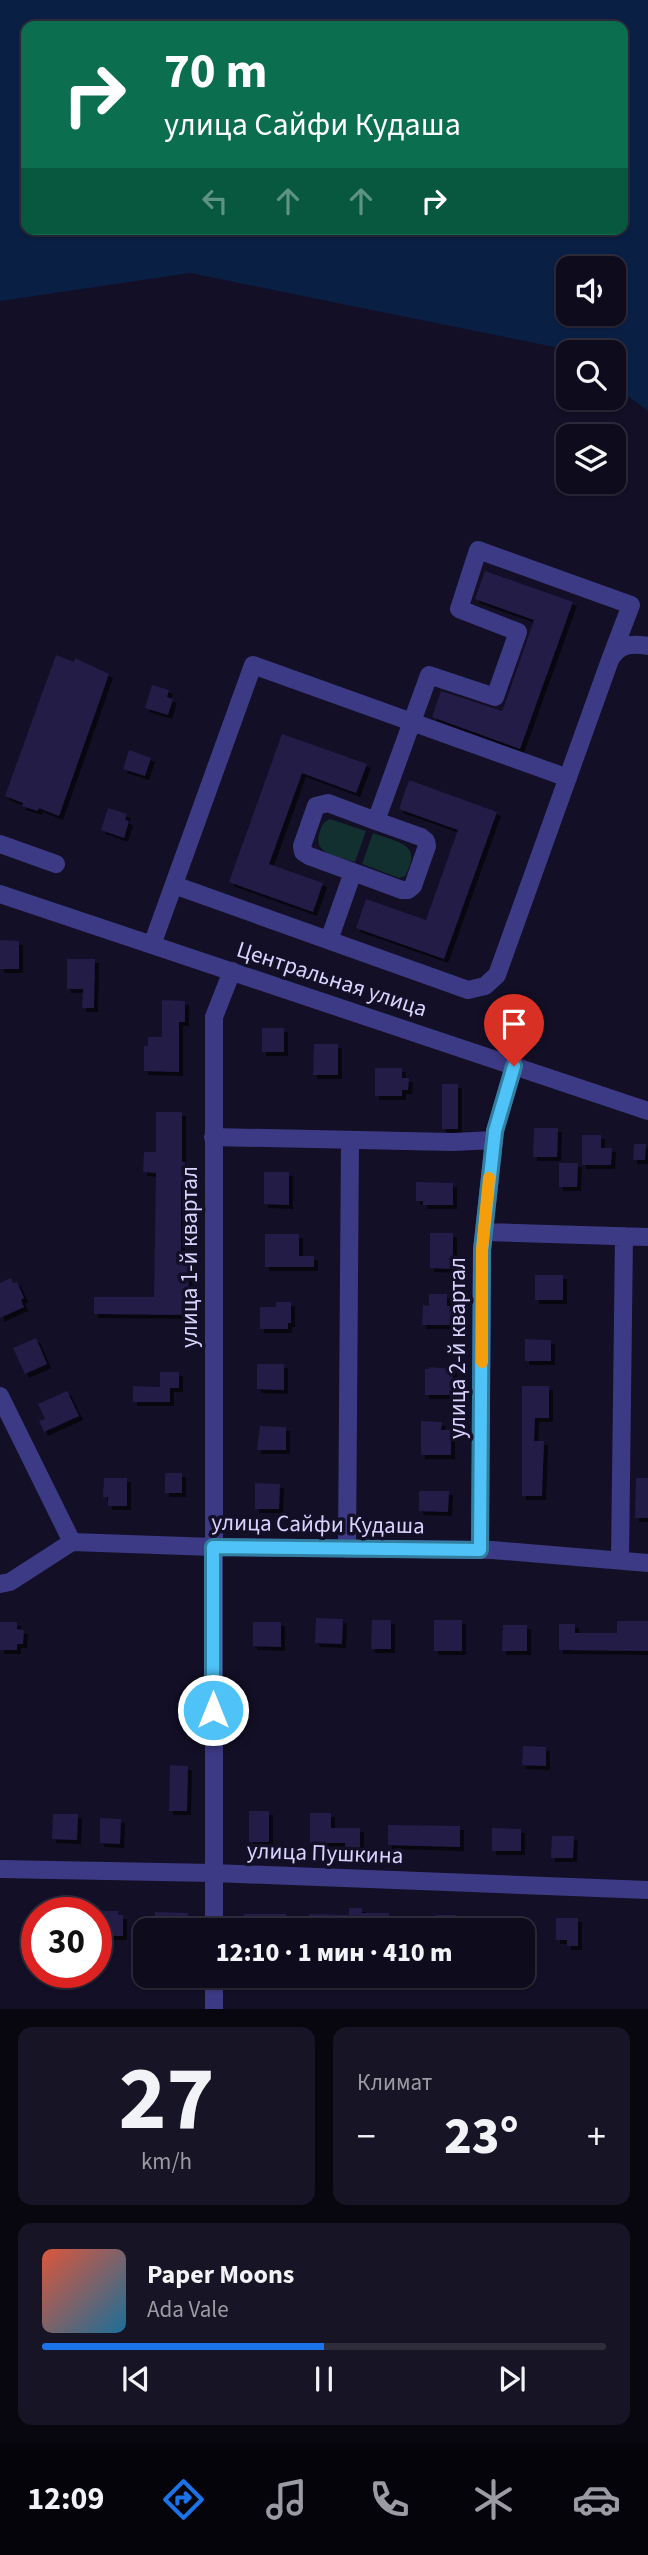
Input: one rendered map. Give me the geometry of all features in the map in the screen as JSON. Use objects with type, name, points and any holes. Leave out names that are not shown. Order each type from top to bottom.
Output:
[{"type":"street","points":[[174,885],[468,990],[485,986],[497,975],[631,605],[478,550],[458,610],[518,632],[495,697],[429,674],[376,821]]},
{"type":"street","points":[[610,660],[622,646],[648,646]]},
{"type":"street","points":[[152,945],[253,665],[568,778]]},
{"type":"street","points":[[328,803],[376,821],[421,836],[426,841],[427,846],[413,886],[408,890],[303,852],[302,846],[316,806],[328,803]]},
{"type":"street","points":[[0,844],[56,864]]},
{"type":"street","points":[[329,940],[353,872]]},
{"type":"street","name":"Центральная улица","points":[[0,894],[648,1111]]},
{"type":"street","name":"улица 1-й квартал","points":[[214,1918],[214,1017],[232,971]]},
{"type":"street","name":"улица 2-й квартал","points":[[480,1550],[484,1231],[494,1140],[514,1066]]},
{"type":"street","points":[[213,1138],[453,1142],[494,1140]]},
{"type":"street","points":[[348,1549],[350,1140]]},
{"type":"street","points":[[484,1231],[648,1237]]},
{"type":"street","points":[[620,1560],[624,1236]]},
{"type":"street","points":[[0,1396],[72,1542],[10,1582],[0,1584]]},
{"type":"street","name":"улица Сайфи Кудаша","points":[[72,1542],[213,1547],[480,1550],[648,1563]]},
{"type":"street","name":"улица Пушкина","points":[[0,1869],[214,1873],[648,1890]]},
{"type":"street","points":[[214,1988],[214,2009]]},
{"type":"green space","points":[[330,819],[366,831],[355,862],[334,856],[319,845],[322,827]]},
{"type":"green space","points":[[373,833],[399,842],[410,851],[412,857],[405,876],[399,878],[362,864]]},
{"type":"water","points":[[0,0],[648,0],[648,411],[626,395],[626,340],[556,340],[556,347],[190,273],[0,301]]},
{"type":"building","points":[[485,571],[573,602],[520,749],[432,717],[441,691],[502,711],[506,701],[534,620],[475,599]]},
{"type":"building","points":[[56,655],[74,662],[75,658],[109,674],[59,816],[39,808],[38,811],[22,806],[23,803],[5,796]]},
{"type":"building","points":[[152,685],[169,690],[167,697],[173,699],[168,715],[145,708]]},
{"type":"building","points":[[282,734],[367,764],[356,793],[302,773],[269,864],[323,883],[313,912],[229,882]]},
{"type":"building","points":[[129,750],[151,758],[145,776],[123,769]]},
{"type":"building","points":[[409,780],[497,812],[444,959],[356,928],[366,899],[426,920],[458,830],[399,809]]},
{"type":"building","points":[[108,808],[127,814],[125,820],[129,821],[124,838],[101,830]]},
{"type":"building","points":[[0,940],[19,941],[19,969],[0,969]]},
{"type":"building","points":[[67,959],[95,959],[94,1008],[82,1008],[83,989],[67,989]]},
{"type":"building","points":[[162,1000],[185,1001],[185,1022],[179,1022],[179,1072],[144,1071],[144,1046],[148,1046],[148,1037],[162,1037]]},
{"type":"building","points":[[262,1028],[284,1028],[284,1052],[262,1052]]},
{"type":"building","points":[[314,1044],[338,1044],[338,1075],[313,1075]]},
{"type":"building","points":[[375,1068],[402,1068],[402,1078],[409,1078],[408,1090],[402,1090],[402,1096],[375,1096]]},
{"type":"building","points":[[442,1084],[458,1084],[458,1129],[442,1129]]},
{"type":"building","points":[[156,1112],[182,1112],[182,1162],[185,1162],[185,1181],[181,1181],[181,1262],[189,1262],[188,1297],[192,1297],[191,1315],[94,1314],[94,1297],[154,1297],[156,1173],[143,1172],[144,1152],[156,1152]]},
{"type":"building","points":[[534,1128],[558,1128],[557,1157],[533,1157]]},
{"type":"building","points":[[582,1135],[601,1135],[601,1148],[612,1148],[611,1165],[582,1165]]},
{"type":"building","points":[[634,1144],[646,1144],[645,1160],[633,1160]]},
{"type":"building","points":[[559,1163],[578,1163],[577,1187],[559,1187]]},
{"type":"building","points":[[264,1172],[289,1172],[289,1205],[264,1204]]},
{"type":"building","points":[[416,1182],[453,1183],[453,1205],[423,1205],[423,1201],[416,1201]]},
{"type":"building","points":[[430,1233],[453,1233],[453,1269],[430,1268]]},
{"type":"building","points":[[265,1234],[299,1234],[299,1256],[314,1256],[314,1267],[265,1267]]},
{"type":"building","points":[[535,1275],[563,1275],[563,1300],[535,1300]]},
{"type":"building","points":[[11,1278],[13,1283],[17,1282],[24,1298],[21,1300],[24,1307],[0,1318],[0,1283]]},
{"type":"building","points":[[429,1294],[447,1294],[447,1306],[455,1306],[454,1325],[422,1325],[423,1305],[429,1306]]},
{"type":"building","points":[[276,1302],[291,1302],[291,1323],[288,1323],[288,1329],[260,1329],[260,1307],[276,1307]]},
{"type":"building","points":[[36,1338],[47,1364],[25,1374],[13,1348]]},
{"type":"building","points":[[525,1339],[551,1340],[551,1361],[525,1361]]},
{"type":"building","points":[[257,1364],[284,1364],[284,1390],[257,1389]]},
{"type":"building","points":[[425,1369],[453,1369],[452,1395],[425,1395]]},
{"type":"building","points":[[160,1372],[179,1372],[179,1388],[170,1388],[170,1402],[133,1402],[133,1386],[160,1387]]},
{"type":"building","points":[[522,1386],[549,1386],[549,1418],[535,1418],[534,1441],[544,1441],[542,1496],[522,1496]]},
{"type":"building","points":[[67,1391],[79,1416],[44,1432],[39,1421],[45,1419],[38,1404]]},
{"type":"building","points":[[421,1421],[442,1422],[441,1430],[451,1430],[451,1455],[421,1455]]},
{"type":"building","points":[[260,1426],[286,1427],[286,1450],[257,1450]]},
{"type":"building","points":[[165,1473],[182,1473],[182,1493],[165,1493]]},
{"type":"building","points":[[104,1478],[127,1478],[127,1506],[108,1506],[108,1497],[103,1497]]},
{"type":"building","points":[[636,1478],[648,1478],[648,1518],[635,1518]]},
{"type":"building","points":[[255,1483],[280,1484],[279,1509],[255,1509]]},
{"type":"building","points":[[419,1491],[449,1491],[448,1512],[419,1511]]},
{"type":"building","points":[[316,1618],[343,1619],[342,1644],[315,1643]]},
{"type":"building","points":[[372,1620],[391,1620],[391,1649],[371,1649]]},
{"type":"building","points":[[434,1620],[462,1620],[462,1651],[434,1651]]},
{"type":"building","points":[[617,1621],[648,1621],[648,1651],[559,1650],[559,1624],[575,1624],[575,1633],[617,1633]]},
{"type":"building","points":[[0,1622],[17,1622],[17,1629],[24,1630],[23,1644],[17,1644],[17,1650],[0,1650]]},
{"type":"building","points":[[253,1622],[281,1622],[281,1647],[253,1646]]},
{"type":"building","points":[[503,1625],[527,1625],[527,1651],[502,1651]]},
{"type":"building","points":[[523,1746],[546,1747],[546,1766],[522,1765]]},
{"type":"building","points":[[170,1765],[188,1766],[187,1811],[169,1811]]},
{"type":"building","points":[[249,1811],[269,1811],[269,1842],[249,1842]]},
{"type":"building","points":[[310,1813],[331,1813],[331,1828],[360,1828],[360,1851],[345,1851],[345,1843],[310,1843]]},
{"type":"building","points":[[53,1814],[78,1814],[77,1840],[52,1839]]},
{"type":"building","points":[[100,1818],[121,1819],[120,1844],[100,1843]]},
{"type":"building","points":[[388,1825],[460,1826],[460,1847],[388,1845]]},
{"type":"building","points":[[492,1828],[521,1829],[521,1851],[492,1851]]},
{"type":"building","points":[[552,1836],[574,1836],[573,1858],[551,1858]]},
{"type":"building","points":[[349,1908],[362,1908],[362,1913],[389,1913],[389,1918],[309,1918],[309,1914],[349,1915]]},
{"type":"building","points":[[112,1911],[123,1915],[123,1936],[112,1936]]},
{"type":"building","points":[[155,1912],[188,1913],[188,1918],[155,1918]]},
{"type":"building","points":[[244,1914],[286,1914],[286,1918],[244,1918]]},
{"type":"building","points":[[435,1915],[456,1915],[456,1918],[435,1918]]},
{"type":"building","points":[[556,1918],[578,1918],[578,1946],[567,1946],[567,1940],[556,1940]]},
{"type":"slow traffic","points":[[482,1362],[482,1250],[489,1178]]},
{"type":"route","points":[[213,1710],[213,1547],[480,1550],[482,1250],[495,1131],[514,1066]]}]
